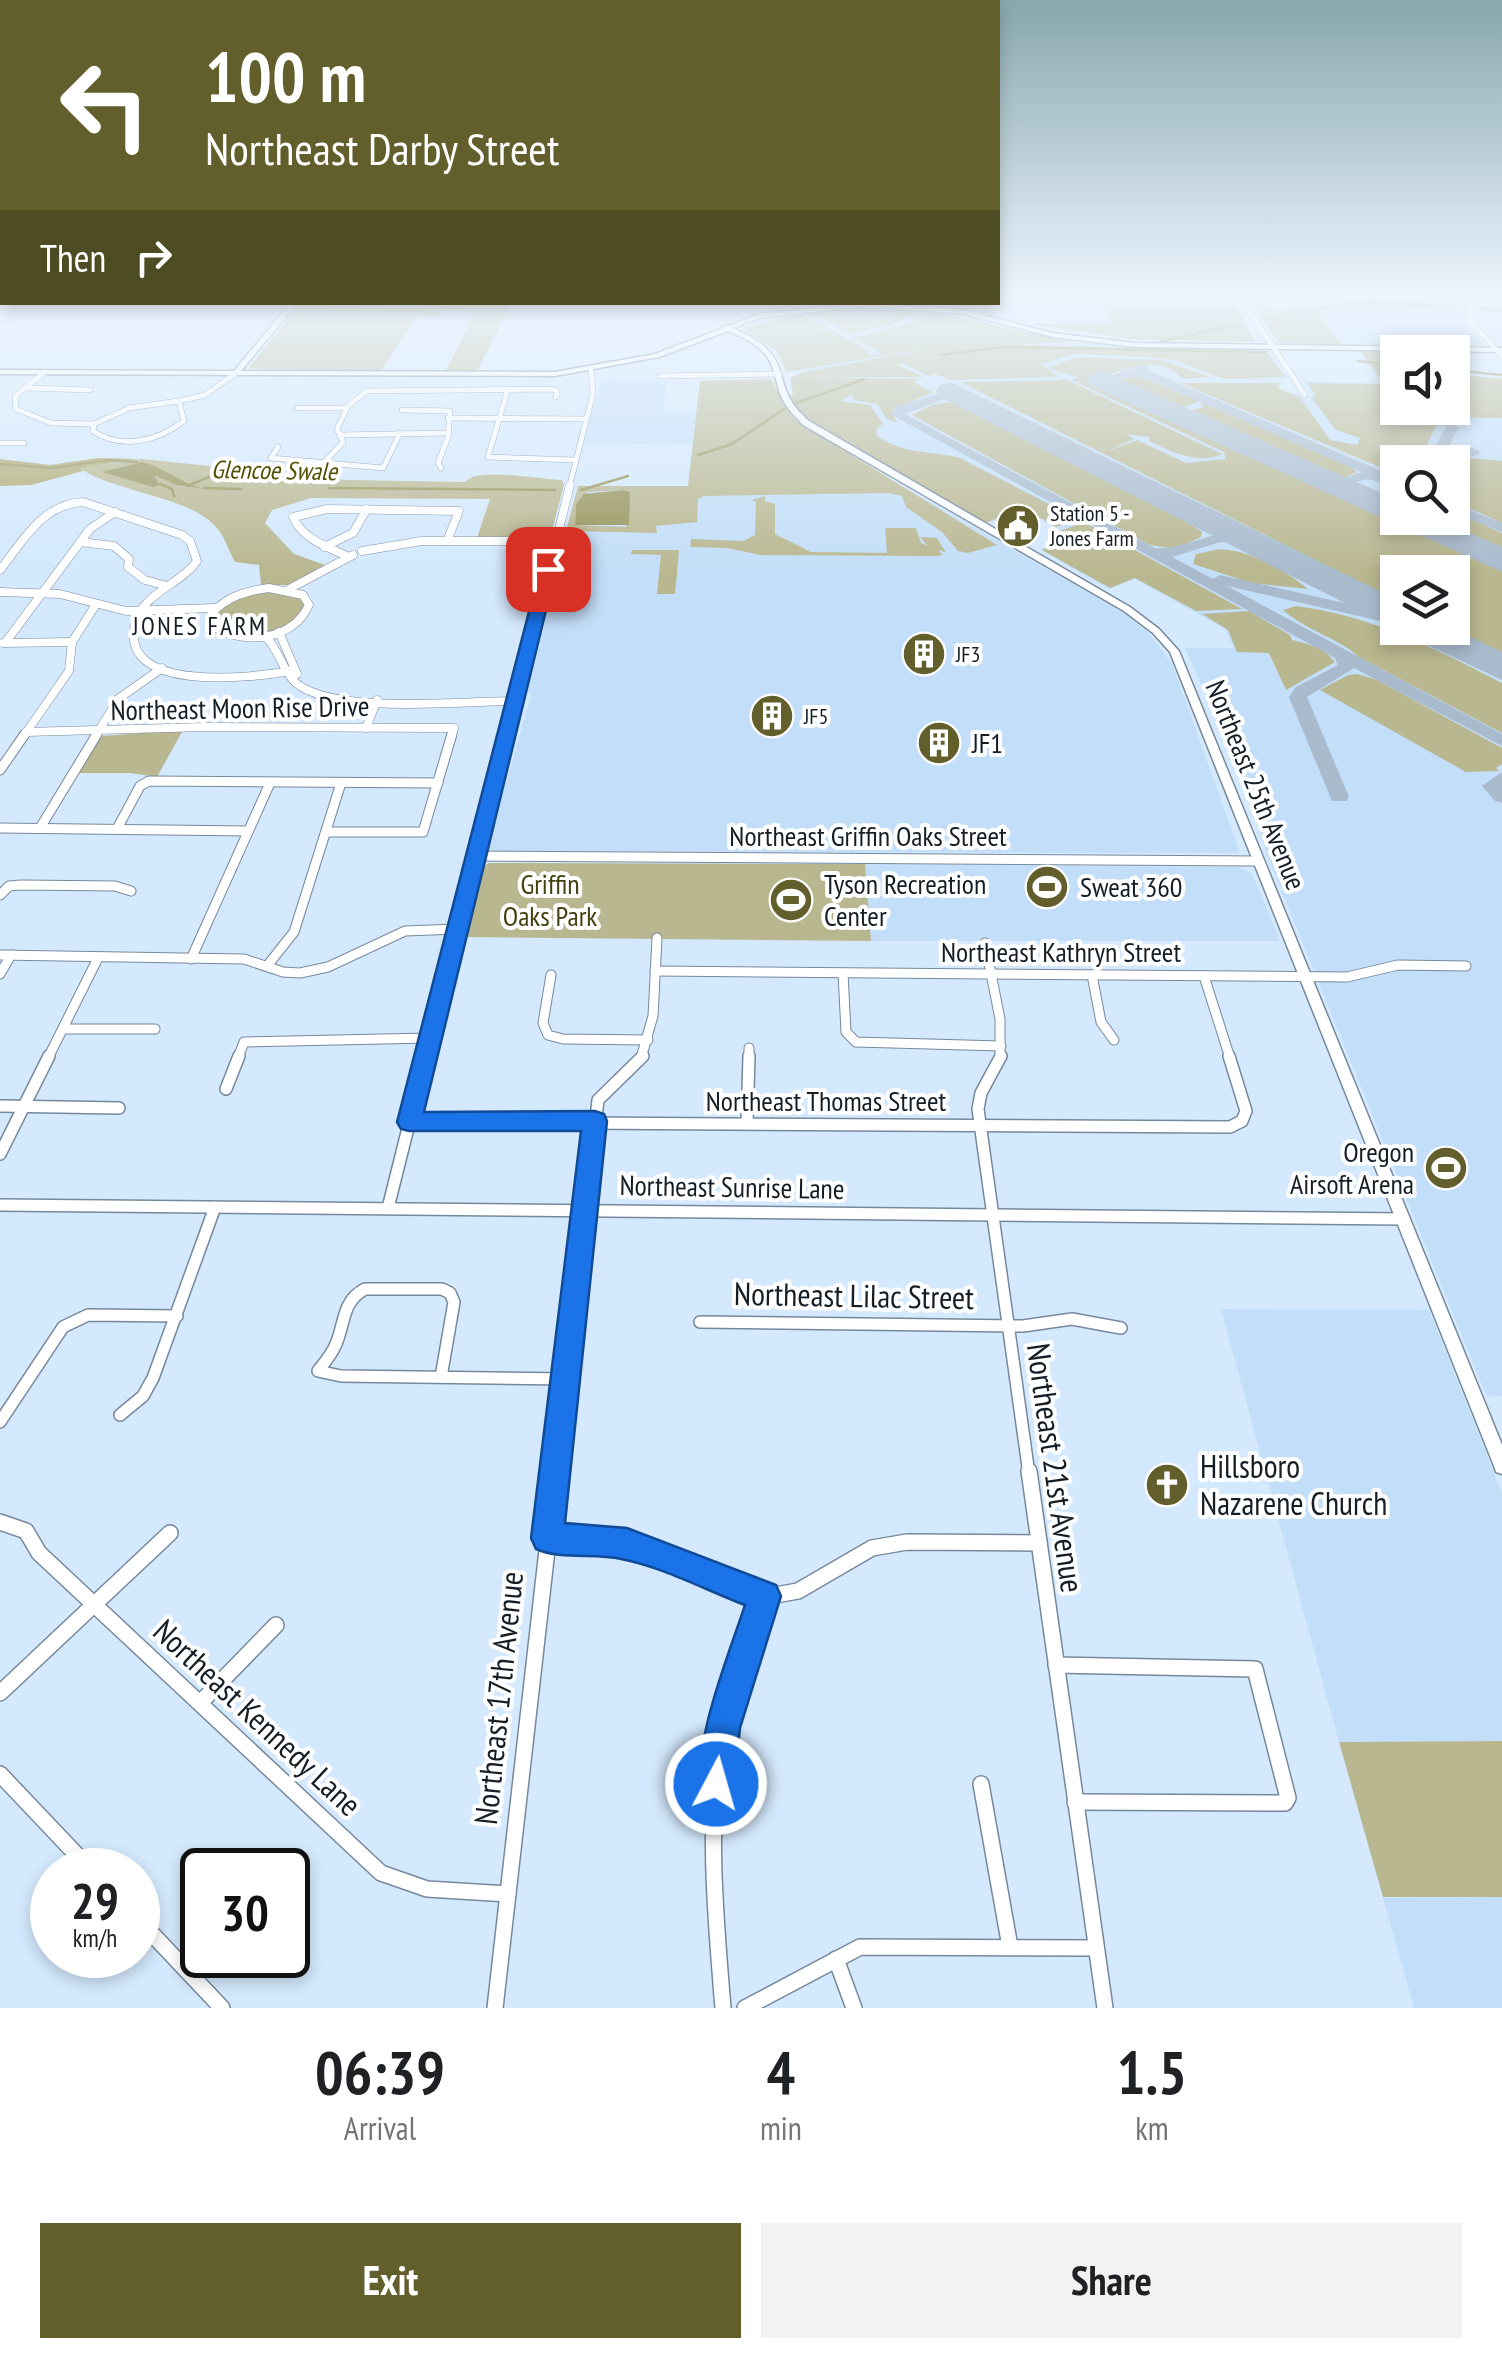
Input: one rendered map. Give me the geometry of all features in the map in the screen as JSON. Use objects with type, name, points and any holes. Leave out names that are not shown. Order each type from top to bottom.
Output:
[{"type":"main road","name":"Northeast 25th Avenue","points":[[783,387],[788,404],[806,423],[997,529],[1127,609],[1169,645],[1181,664],[1502,1466]]},
{"type":"street","points":[[4,412],[16,409],[50,423],[94,424],[112,413],[180,400],[223,387]]},
{"type":"street","points":[[388,1208],[593,387]]},
{"type":"street","points":[[1299,387],[1305,395]]},
{"type":"street","points":[[16,409],[13,400],[26,388],[90,390]]},
{"type":"street","points":[[508,389],[497,418],[490,458],[575,460]]},
{"type":"street","points":[[322,465],[340,447],[342,435],[338,424],[346,408],[356,396],[374,390],[554,390],[556,397]]},
{"type":"street","points":[[94,424],[95,435],[113,440],[163,434],[184,421],[180,400]]},
{"type":"street","points":[[298,408],[346,408]]},
{"type":"street","points":[[402,410],[497,418],[585,419]]},
{"type":"street","points":[[441,468],[438,463],[449,414]]},
{"type":"street","points":[[278,448],[271,458],[383,468],[400,433]]},
{"type":"street","points":[[342,435],[447,433]]},
{"type":"street","points":[[6,442],[24,444]]},
{"type":"street","points":[[66,502],[67,492]]},
{"type":"street","points":[[0,570],[52,507],[83,502],[114,512],[190,541],[196,554],[196,565],[140,612],[134,627],[135,642],[144,656],[162,668],[217,680],[292,671]]},
{"type":"street","points":[[324,547],[353,533],[368,509]]},
{"type":"street","points":[[349,557],[324,547],[294,523],[293,517],[316,510],[460,511],[447,541]]},
{"type":"street","points":[[406,525],[412,510]]},
{"type":"street","points":[[3,643],[96,523],[114,512]]},
{"type":"street","points":[[300,593],[362,550],[422,541],[555,542]]},
{"type":"street","points":[[80,542],[114,546],[129,559],[128,567]]},
{"type":"street","points":[[288,589],[340,563]]},
{"type":"street","points":[[118,569],[128,567],[145,580],[167,586]]},
{"type":"street","points":[[0,592],[67,595],[95,606],[140,612],[213,612],[248,591],[288,589],[300,593],[308,602],[306,614],[280,632],[265,636],[227,635],[214,627],[213,612]]},
{"type":"street","points":[[0,770],[69,670],[72,642],[95,606]]},
{"type":"street","points":[[280,632],[292,671],[314,688],[345,695],[516,699]]},
{"type":"street","points":[[265,636],[301,687],[322,695],[377,700],[516,699]]},
{"type":"street","points":[[3,643],[72,642]]},
{"type":"street","points":[[40,828],[124,692],[162,668]]},
{"type":"street","points":[[366,728],[377,700]]},
{"type":"street","name":"Northeast Moon Rise Drive","points":[[26,732],[97,733],[204,726],[454,728],[438,783]]},
{"type":"street","points":[[191,958],[270,782]]},
{"type":"street","points":[[117,829],[143,783],[438,783],[423,832],[327,832]]},
{"type":"street","points":[[267,966],[294,932],[341,783]]},
{"type":"street","points":[[0,828],[248,831]]},
{"type":"street","name":"Northeast Griffin Oaks Street","points":[[476,856],[1258,861]]},
{"type":"street","points":[[0,895],[8,886],[20,885],[114,886],[131,891]]},
{"type":"street","points":[[0,974],[6,955],[244,959],[300,973],[344,966],[405,931],[458,928]]},
{"type":"street","points":[[552,974],[543,1023],[548,1035],[562,1039],[648,1040],[657,938]]},
{"type":"street","points":[[843,973],[846,1032],[856,1042],[1001,1046],[985,944]]},
{"type":"street","points":[[0,1154],[98,958]]},
{"type":"street","name":"Northeast Kathryn Street","points":[[655,971],[1306,977],[1362,975],[1398,965],[1466,966]]},
{"type":"street","points":[[1092,975],[1101,1022],[1114,1040]]},
{"type":"street","name":"Northeast Thomas Street","points":[[409,1122],[1221,1128],[1242,1121],[1244,1106],[1204,976]]},
{"type":"street","points":[[63,1029],[155,1029]]},
{"type":"street","points":[[226,1089],[244,1042],[430,1038]]},
{"type":"street","name":"Northeast 17th Avenue","points":[[494,2008],[595,1121],[600,1094],[639,1062],[648,1040]]},
{"type":"street","name":"Northeast 21st Avenue","points":[[1001,1046],[1000,1062],[978,1091],[980,1125],[1104,2008]]},
{"type":"street","points":[[747,1123],[749,1048]]},
{"type":"street","points":[[0,1106],[119,1108]]},
{"type":"street","name":"Northeast Sunrise Lane","points":[[0,1205],[1403,1219]]},
{"type":"street","points":[[120,1414],[143,1396],[153,1378],[215,1208]]},
{"type":"street","points":[[441,1376],[454,1302],[450,1293],[442,1289],[365,1289],[354,1293],[347,1302],[336,1346],[318,1372],[341,1376],[565,1379]]},
{"type":"street","points":[[0,1422],[63,1327],[88,1315],[177,1316]]},
{"type":"street","name":"Northeast Lilac Street","points":[[700,1322],[1007,1326],[1052,1319],[1102,1320],[1120,1328]]},
{"type":"street","name":"Northeast Kennedy Lane","points":[[0,1522],[29,1532],[39,1553],[381,1873],[405,1886],[432,1892],[508,1894]]},
{"type":"street","points":[[0,1692],[170,1533]]},
{"type":"street","points":[[547,1538],[596,1538],[627,1544],[764,1596],[798,1591],[872,1548],[941,1541],[1039,1542]]},
{"type":"street","points":[[723,2008],[714,1808],[718,1760],[730,1700],[764,1596]]},
{"type":"street","points":[[201,1702],[276,1625]]},
{"type":"street","points":[[1056,1665],[1251,1668],[1259,1676],[1288,1794],[1285,1803],[1075,1802]]},
{"type":"street","points":[[0,1774],[70,1848]]},
{"type":"street","points":[[981,1784],[1010,1947]]},
{"type":"street","points":[[160,1942],[222,2008]]},
{"type":"street","points":[[745,2008],[860,1947],[885,1944],[1096,1948]]},
{"type":"street","points":[[836,1958],[854,2008]]},
{"type":"shaded area","points":[[599,387],[666,387],[664,411],[696,412],[693,444],[584,443]]},
{"type":"shaded area","points":[[806,387],[1280,387],[1286,393],[1311,395],[1306,387],[1380,387],[1380,425],[1470,425],[1470,387],[1502,387],[1502,1396],[1486,1395],[1267,855],[1221,715],[1214,713],[1185,648],[1234,648],[1225,629],[1135,579],[1109,589],[1040,550],[1070,536],[1024,510],[991,522],[837,433]]},
{"type":"shaded area","points":[[98,458],[138,459],[80,468],[83,471],[31,485],[0,486],[0,459],[50,465]]},
{"type":"shaded area","points":[[142,462],[206,489],[177,485],[154,475],[159,485],[153,487],[102,472]]},
{"type":"shaded area","points":[[578,486],[906,488],[1123,613],[1149,633],[1172,664],[1240,853],[491,851],[488,848],[531,695],[528,691]]},
{"type":"shaded area","points":[[630,492],[629,525],[575,525],[576,504],[584,494]]},
{"type":"shaded area","points":[[865,864],[1239,867],[1252,874],[1280,941],[871,941]]},
{"type":"shaded area","points":[[1221,1309],[1429,1310],[1502,1493],[1502,1741],[1339,1742]]},
{"type":"shaded area","points":[[1502,1897],[1502,2008],[1414,2008],[1383,1898]]},
{"type":"green space","points":[[699,387],[776,387],[795,420],[997,545],[968,553],[958,551],[942,532],[906,507],[902,496],[889,493],[704,496],[698,499],[697,522],[656,526],[657,533],[566,531],[578,486],[688,486]],"holes":[[[623,490],[630,495],[626,527],[575,525],[576,504],[588,492]]]},
{"type":"green space","points":[[792,387],[922,387],[933,393],[894,408],[892,414],[898,423],[887,419],[877,404],[854,400],[851,395],[840,401],[870,405],[883,424],[877,428],[877,436],[887,442],[960,458],[1078,519],[1056,527],[1023,508],[985,523],[802,417]]},
{"type":"green space","points":[[969,387],[1081,387],[1222,454],[1204,458],[1185,456],[1149,441],[1149,437],[1126,434],[1134,439],[1105,452],[1137,440],[1186,463],[1226,459],[1224,452],[1086,387],[1106,387],[1380,512],[1380,535],[1432,535],[1502,567],[1502,653],[1470,637],[1470,555],[1380,555],[1380,592]]},
{"type":"green space","points":[[1131,387],[1164,387],[1200,401],[1179,409]]},
{"type":"green space","points":[[1189,387],[1278,387],[1300,397],[1330,440],[1357,445],[1360,438],[1336,430],[1311,397],[1316,396],[1310,387],[1380,387],[1380,425],[1436,425],[1427,445],[1380,445],[1380,467]]},
{"type":"green space","points":[[1470,387],[1502,387],[1502,418],[1470,417]]},
{"type":"green space","points":[[952,402],[1187,522],[1202,532],[1201,537],[1175,549],[1150,545],[912,415],[932,405]]},
{"type":"green space","points":[[1200,404],[1357,472],[1343,479],[1324,474],[1185,412],[1204,407]]},
{"type":"green space","points":[[1470,458],[1502,461],[1502,523],[1470,509]]},
{"type":"green space","points":[[142,459],[346,480],[465,482],[495,475],[562,480],[564,485],[551,534],[541,539],[477,538],[490,499],[311,498],[272,510],[265,523],[294,554],[325,565],[292,585],[261,585],[259,565],[235,562],[219,530],[204,517],[79,468]]},
{"type":"green space","points":[[765,496],[765,501],[775,504],[775,534],[811,552],[887,553],[885,528],[916,528],[921,543],[928,546],[920,537],[937,538],[946,553],[938,549],[942,555],[761,555],[727,548],[690,547],[691,539],[744,541],[755,535],[756,502],[752,500]]},
{"type":"green space","points":[[1470,519],[1502,533],[1502,554],[1459,535],[1470,535]]},
{"type":"green space","points":[[1084,522],[1242,609],[1196,611],[1135,578],[1110,588],[1042,550],[1070,537],[1060,531]]},
{"type":"green space","points":[[1220,549],[1244,553],[1267,563],[1308,589],[1251,583],[1193,564],[1196,554]]},
{"type":"green space","points":[[632,550],[679,550],[675,594],[657,594],[661,555],[631,554]]},
{"type":"green space","points":[[259,590],[302,598],[306,606],[300,618],[291,626],[267,634],[217,627],[219,607]]},
{"type":"green space","points":[[1296,606],[1351,617],[1380,627],[1380,645],[1424,645],[1502,683],[1502,733],[1357,656],[1283,610]]},
{"type":"green space","points":[[1249,611],[1290,635],[1292,640],[1321,650],[1335,662],[1286,690],[1269,653],[1237,652],[1228,630],[1202,614]]},
{"type":"green space","points":[[1358,674],[1377,680],[1502,748],[1502,764],[1496,768],[1499,771],[1466,772],[1320,690]]},
{"type":"green space","points":[[183,730],[157,777],[76,773],[102,736]]},
{"type":"green space","name":"Griffin Oaks Park","points":[[489,863],[865,864],[871,941],[466,937],[481,868]]},
{"type":"green space","points":[[1502,1741],[1502,1897],[1383,1897],[1339,1742]]},
{"type":"waterway","name":"Glencoe Swale","points":[[797,403],[842,387]]},
{"type":"waterway","name":"Glencoe Swale","points":[[698,455],[732,444],[784,409]]},
{"type":"waterway","name":"Glencoe Swale","points":[[0,464],[52,468],[107,460],[137,462]]},
{"type":"waterway","points":[[187,486],[226,470]]},
{"type":"waterway","name":"Glencoe Swale","points":[[581,490],[628,476]]},
{"type":"waterway","points":[[160,484],[172,489],[174,496]]},
{"type":"waterway","name":"Glencoe Swale","points":[[204,488],[241,489]]},
{"type":"waterway","name":"Glencoe Swale","points":[[329,488],[555,490]]},
{"type":"taxiway","points":[[1176,387],[1380,475]]},
{"type":"taxiway","points":[[955,393],[900,410],[898,415],[1341,654]]},
{"type":"taxiway","points":[[1443,445],[1452,427]]},
{"type":"taxiway","points":[[1338,486],[1365,475],[1380,476]]},
{"type":"taxiway","points":[[1470,515],[1502,528]]},
{"type":"taxiway","points":[[1154,552],[1177,551],[1220,537],[1242,537]]},
{"type":"taxiway","points":[[1220,580],[1380,616]]},
{"type":"taxiway","points":[[1339,797],[1298,697],[1346,667],[1347,661],[1341,654]]},
{"type":"taxiway","points":[[1341,654],[1502,741]]},
{"type":"taxiway","points":[[1502,778],[1491,786],[1502,797]]},
{"type":"runway","points":[[1117,387],[1380,505]]},
{"type":"runway","points":[[951,391],[1380,606]]},
{"type":"runway","points":[[1445,535],[1502,561]]},
{"type":"runway","points":[[1456,645],[1502,668]]},
{"type":"place","name":"Station 5 - Jones Farm","points":[[1018,526]]},
{"type":"place","name":"JF3","points":[[924,654]]},
{"type":"place","name":"JF5","points":[[772,716]]},
{"type":"place","name":"JF1","points":[[939,743]]},
{"type":"place","name":"Sweat 360","points":[[1047,887]]},
{"type":"place","name":"Tyson Recreation Center","points":[[791,900]]},
{"type":"place","name":"Oregon Airsoft Arena","points":[[1446,1168]]},
{"type":"place","name":"Hillsboro Nazarene Church","points":[[1167,1485]]},
{"type":"district","name":"JONES FARM","points":[[200,626]]},
{"type":"route","points":[[548,569],[409,1122],[595,1121],[547,1538],[596,1538],[627,1544],[764,1596],[730,1700],[716,1784]]}]
